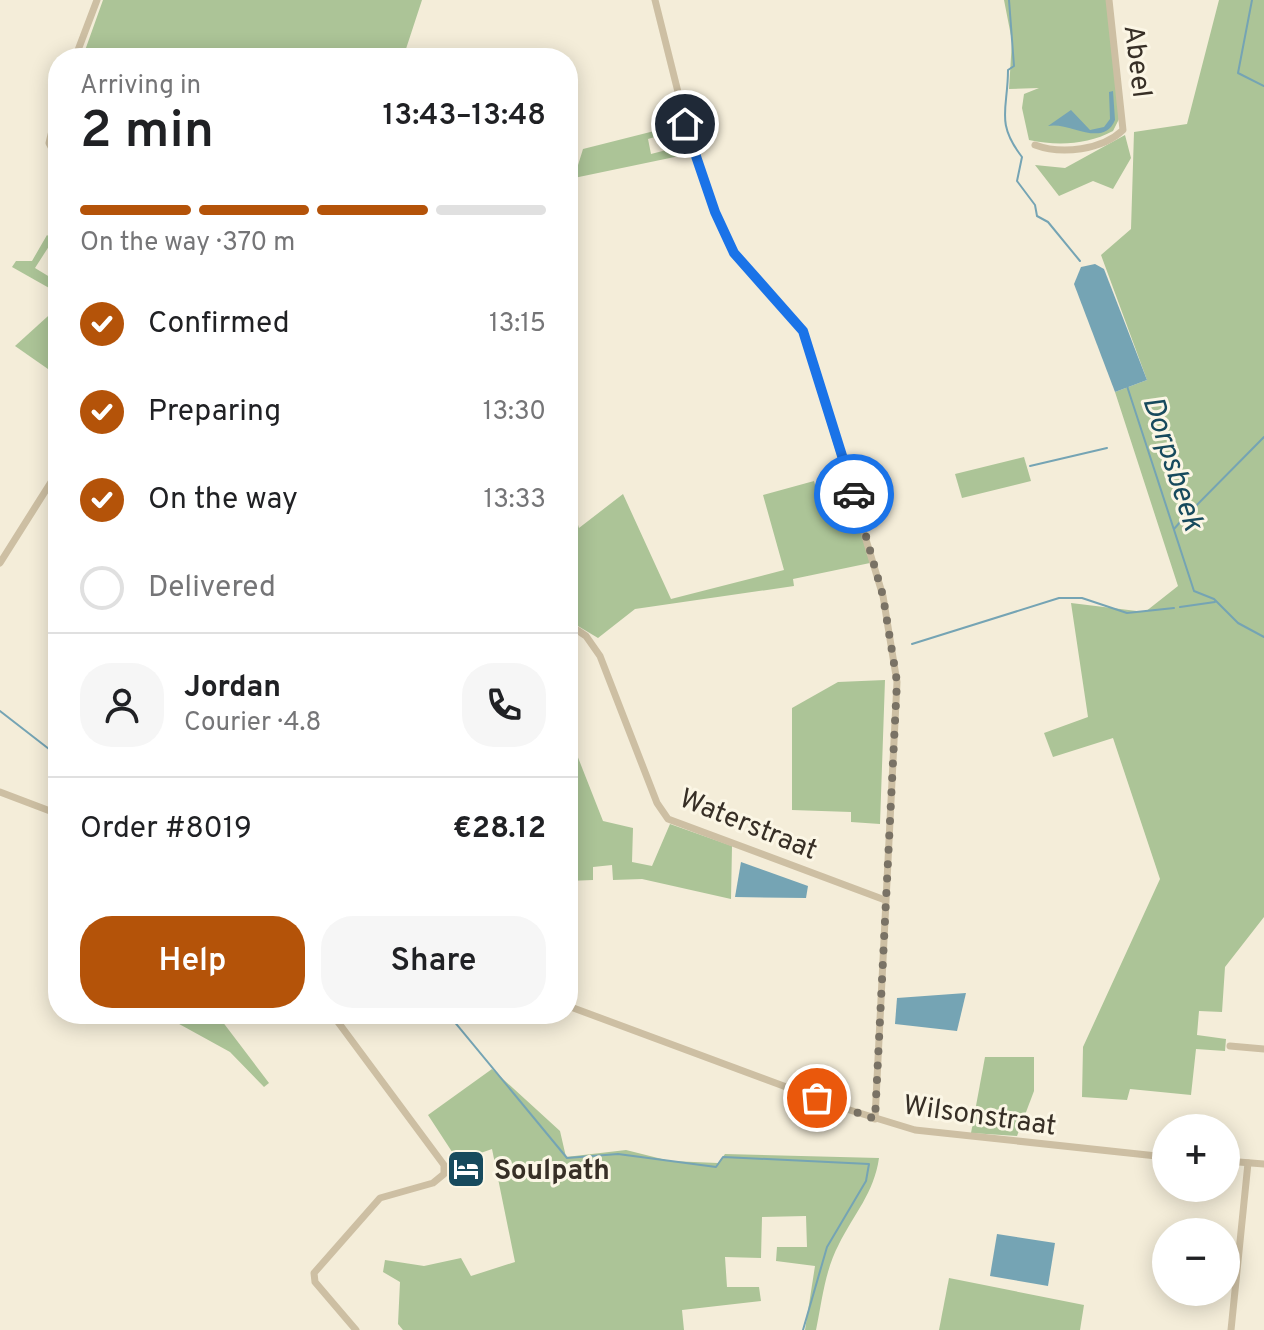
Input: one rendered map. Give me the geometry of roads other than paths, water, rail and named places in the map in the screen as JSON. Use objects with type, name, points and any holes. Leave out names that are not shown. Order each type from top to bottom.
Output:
[{"type":"street","points":[[79,48],[97,0]]},
{"type":"street","points":[[655,0],[690,140],[715,212],[734,253],[803,331],[879,580],[897,682],[875,1119]]},
{"type":"street","name":"Abeel","points":[[1035,145],[1079,149],[1110,139],[1123,130],[1109,0]]},
{"type":"street","points":[[0,563],[48,487]]},
{"type":"street","name":"Waterstraat","points":[[578,631],[586,636],[600,656],[657,803],[668,819],[885,900]]},
{"type":"street","points":[[0,792],[48,810]]},
{"type":"street","name":"Wilsonstraat","points":[[578,1010],[875,1119],[915,1130],[1152,1155]]},
{"type":"street","points":[[339,1024],[444,1165],[444,1174],[433,1183],[380,1198],[314,1273],[315,1282],[356,1330]]},
{"type":"street","points":[[1230,1046],[1264,1049]]},
{"type":"street","points":[[1240,1162],[1264,1164]]},
{"type":"street","points":[[1231,1330],[1248,1163]]},
{"type":"water","points":[[1113,91],[1115,120],[1110,128],[1094,133],[1048,126],[1071,110],[1090,130],[1104,127],[1110,119],[1109,92]]},
{"type":"water","points":[[1095,264],[1104,269],[1147,380],[1115,392],[1074,284],[1081,267]]},
{"type":"water","points":[[741,862],[808,886],[806,898],[735,897]]},
{"type":"water","points":[[966,993],[957,1031],[895,1024],[897,998]]},
{"type":"water","points":[[997,1234],[1055,1243],[1048,1286],[990,1276]]},
{"type":"waterway","name":"Dorpsbeek","points":[[1009,0],[1014,66],[1008,70],[1005,115],[1008,134],[1022,157],[1017,181],[1035,205],[1037,216],[1048,222],[1080,261]]},
{"type":"waterway","points":[[1252,0],[1238,73],[1264,86]]},
{"type":"waterway","name":"Dorpsbeek","points":[[1127,386],[1194,591],[1214,599],[1238,623],[1264,637]]},
{"type":"waterway","points":[[1184,518],[1264,437]]},
{"type":"waterway","points":[[1030,466],[1107,448]]},
{"type":"waterway","points":[[1174,529],[1181,521]]},
{"type":"waterway","points":[[912,644],[1059,598],[1082,598],[1127,613],[1174,608]]},
{"type":"waterway","points":[[1180,607],[1215,602]]},
{"type":"waterway","points":[[0,711],[48,748]]},
{"type":"waterway","points":[[456,1024],[567,1158],[618,1154],[716,1167],[723,1157],[869,1164],[866,1181],[827,1247],[803,1330]]},
{"type":"place","name":"Soulpath","points":[[466,1169]]}]
